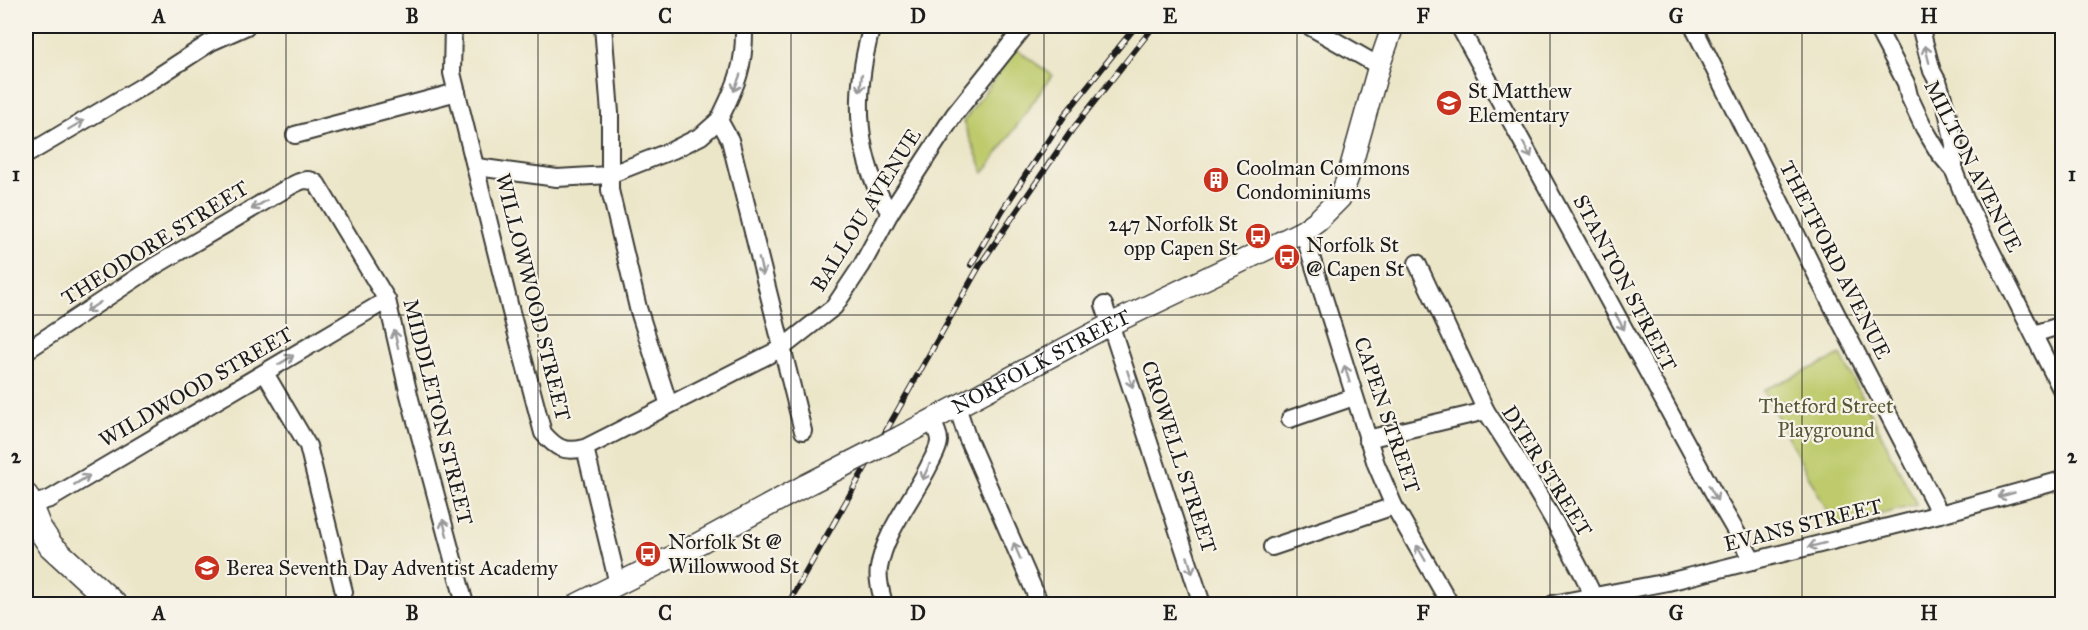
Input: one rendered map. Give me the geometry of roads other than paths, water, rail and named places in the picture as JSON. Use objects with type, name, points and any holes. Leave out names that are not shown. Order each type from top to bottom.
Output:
[{"type":"highway","points":[[27,502],[51,546],[105,601]]},
{"type":"main road","name":"NORFOLK STREET","points":[[579,604],[610,593],[806,485],[957,406],[1108,315],[1303,231],[1340,198],[1393,26]]},
{"type":"street","points":[[26,155],[148,83],[211,42],[247,26]]},
{"type":"street","name":"WILLOWWOOD STREET","points":[[453,26],[452,72],[543,433],[554,446],[569,451],[585,448]]},
{"type":"street","points":[[603,26],[610,113],[610,190],[638,308],[669,405]]},
{"type":"street","points":[[477,167],[556,178],[609,175],[673,150],[701,136],[719,120],[737,85],[743,62],[744,26]]},
{"type":"street","points":[[872,26],[858,110],[863,146],[876,188],[890,213]]},
{"type":"street","name":"BALLOU AVENUE","points":[[585,448],[782,348],[834,307],[862,265],[890,213],[954,115],[1025,26]]},
{"type":"street","points":[[1309,26],[1379,66]]},
{"type":"street","name":"STANTON STREET","points":[[1459,26],[1717,500],[1753,561]]},
{"type":"street","name":"THETFORD AVENUE","points":[[1693,26],[1822,286],[1940,514]]},
{"type":"street","name":"MILTON AVENUE","points":[[1876,26],[1906,83],[1909,96],[1924,128],[1939,153],[1954,171],[1965,199],[2062,391]]},
{"type":"street","points":[[1920,26],[1932,71],[1939,84],[1948,115],[1954,146],[1954,171]]},
{"type":"street","points":[[1909,96],[1915,83],[1922,79],[1939,84]]},
{"type":"street","points":[[295,135],[457,92]]},
{"type":"street","points":[[1924,128],[1940,129],[1945,124],[1948,115]]},
{"type":"street","points":[[719,120],[730,140],[803,431]]},
{"type":"street","name":"THEODORE STREET","points":[[26,351],[153,267],[289,187],[303,180],[311,180]]},
{"type":"street","name":"MIDDLETON STREET","points":[[311,180],[317,184],[387,300],[409,395],[465,604]]},
{"type":"street","name":"CAPEN STREET","points":[[1303,231],[1376,464],[1394,506],[1450,604]]},
{"type":"street","points":[[1417,263],[1486,411]]},
{"type":"street","name":"WILDWOOD STREET","points":[[27,502],[50,499],[387,300]]},
{"type":"street","name":"CROWELL STREET","points":[[1108,315],[1202,604]]},
{"type":"street","points":[[2034,334],[2062,325]]},
{"type":"street","points":[[265,373],[309,446],[344,592]]},
{"type":"street","points":[[1290,419],[1354,397]]},
{"type":"street","points":[[957,406],[968,437],[1040,604]]},
{"type":"street","name":"DYER STREET","points":[[1367,439],[1486,411],[1537,493],[1594,597]]},
{"type":"street","points":[[930,419],[940,443]]},
{"type":"street","points":[[884,604],[879,583],[879,568],[891,534],[940,443],[952,437],[968,437]]},
{"type":"street","points":[[585,448],[610,593]]},
{"type":"street","name":"EVANS STREET","points":[[1553,604],[1668,582],[1940,514],[2062,480]]},
{"type":"street","points":[[1272,547],[1394,506]]},
{"type":"railway","points":[[971,265],[1002,211],[1067,112],[1136,26]]},
{"type":"railway","points":[[788,604],[980,265],[1072,130],[1154,26]]},
{"type":"place","name":"St Matthew Elementary","points":[[1449,103]]},
{"type":"place","name":"Coolman Commons Condominiums","points":[[1216,180]]},
{"type":"place","name":"247 Norfolk St opp Capen St","points":[[1258,236]]},
{"type":"place","name":"Norfolk St @ Capen St","points":[[1287,257]]},
{"type":"place","name":"Norfolk St @ Willowwood St","points":[[648,554]]},
{"type":"place","name":"Berea Seventh Day Adventist Academy","points":[[207,568]]},
{"type":"park label","name":"Thetford Street Playground","points":[[1826,418]]}]
